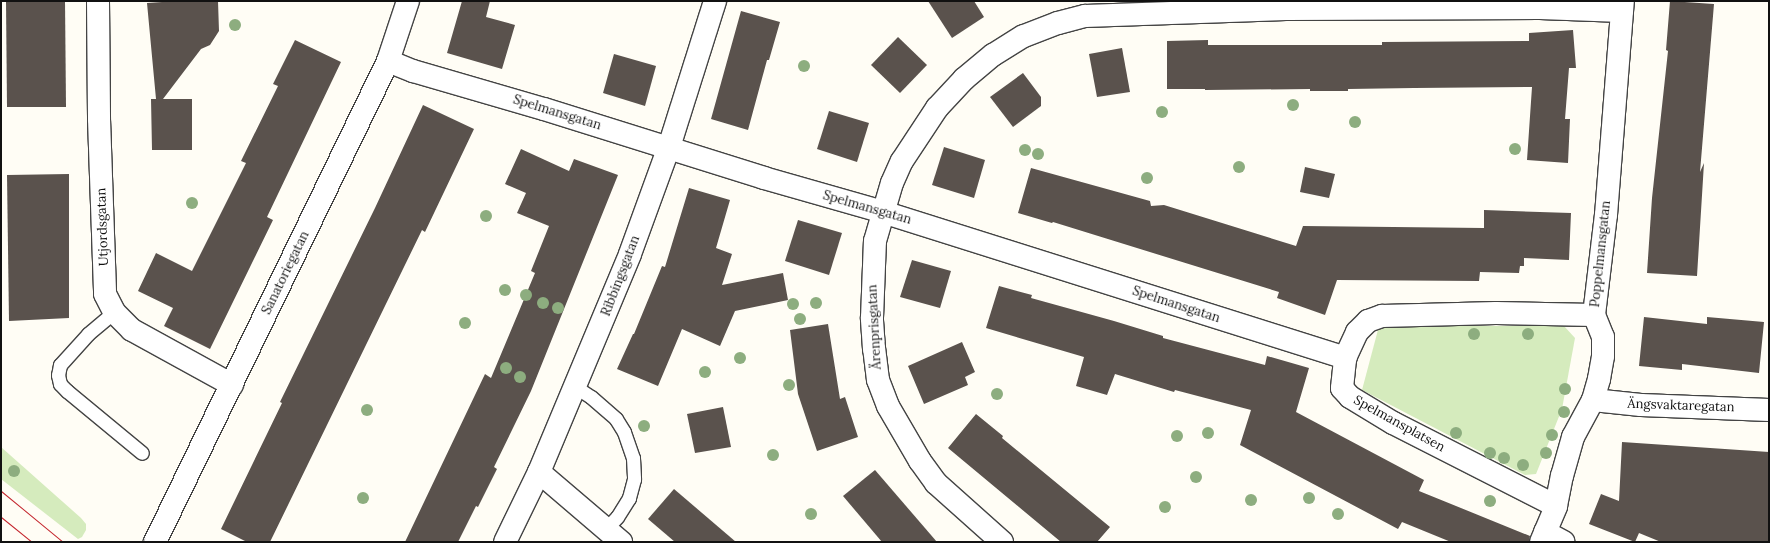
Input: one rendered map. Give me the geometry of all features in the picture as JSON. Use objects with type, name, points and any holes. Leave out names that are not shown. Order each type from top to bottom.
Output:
[{"type":"street","name":"Utjordsgatan","points":[[98,1],[99,119],[105,294],[114,312],[132,330],[232,385]]},
{"type":"street","name":"Sanatoriegatan","points":[[156,542],[388,61],[408,1]]},
{"type":"street","name":"Ribbingsgatan","points":[[505,542],[539,472],[574,386],[610,304],[669,147],[715,1]]},
{"type":"street","name":"Ärenprisgatan","points":[[1002,542],[936,483],[905,438],[888,406],[878,380],[872,318],[875,241],[892,183],[902,161],[936,108],[956,86],[993,55],[1024,36],[1085,16],[1216,6],[1291,5],[1540,8],[1623,6]]},
{"type":"street","name":"Poppelmansgatan","points":[[1543,537],[1556,506],[1562,476],[1573,437],[1593,400],[1603,356],[1603,337],[1594,316],[1606,215],[1623,6]]},
{"type":"street","name":"Spelmansgatan","points":[[388,61],[413,71],[669,147],[764,178],[883,212],[1345,358]]},
{"type":"street","name":"Spelmansplatsen","points":[[1556,506],[1393,423],[1350,397],[1342,388],[1345,358],[1357,332],[1368,321],[1382,316],[1496,313],[1594,316]]},
{"type":"street","name":"Ängsvaktaregatan","points":[[1593,400],[1641,405],[1769,410]]},
{"type":"street","points":[[539,472],[613,536]]},
{"type":"street","points":[[1543,537],[1564,542]]},
{"type":"lane","points":[[114,312],[88,334],[60,365],[59,379],[60,384],[67,391],[142,453]]},
{"type":"lane","points":[[574,386],[592,397],[616,419],[624,432],[633,458],[634,479],[629,498],[617,517],[613,536]]},
{"type":"green space","points":[[1379,326],[1564,326],[1575,338],[1562,409],[1536,474],[1525,475],[1362,390]]},
{"type":"green space","points":[[1,447],[81,518],[86,524],[86,530],[82,537],[78,539],[1,479]]},
{"type":"building","points":[[6,1],[65,1],[66,107],[7,107]]},
{"type":"building","points":[[218,1],[219,31],[210,45],[201,49],[163,99],[192,99],[192,150],[152,150],[151,99],[156,99],[147,3]]},
{"type":"building","points":[[462,1],[490,1],[486,17],[515,25],[502,69],[447,53]]},
{"type":"building","points":[[928,1],[974,1],[984,17],[952,38]]},
{"type":"building","points":[[1670,1],[1714,4],[1700,172],[1704,163],[1697,276],[1647,273],[1652,198],[1668,51],[1666,50]]},
{"type":"building","points":[[741,11],[780,22],[769,60],[767,60],[748,130],[711,119]]},
{"type":"building","points":[[1573,30],[1576,68],[1569,68],[1565,119],[1570,119],[1568,163],[1527,160],[1532,87],[1348,89],[1348,91],[1310,91],[1310,89],[1167,89],[1167,41],[1208,40],[1208,45],[1382,45],[1382,42],[1529,41],[1529,33]]},
{"type":"building","points":[[898,37],[927,65],[900,93],[871,65]]},
{"type":"building","points":[[295,40],[341,62],[267,217],[273,220],[210,349],[164,326],[173,308],[138,291],[156,253],[192,271],[246,163],[241,161],[278,86],[273,84]]},
{"type":"building","points":[[1122,48],[1130,92],[1097,97],[1089,54]]},
{"type":"building","points":[[614,54],[656,66],[645,106],[603,93]]},
{"type":"building","points":[[1023,73],[1041,97],[1041,106],[1013,127],[990,97]]},
{"type":"building","points":[[423,105],[474,129],[425,232],[422,230],[270,542],[247,542],[221,529],[282,403],[280,402],[375,208]]},
{"type":"building","points":[[829,111],[869,123],[857,162],[817,149]]},
{"type":"building","points":[[944,147],[985,160],[974,198],[932,185]]},
{"type":"building","points":[[521,149],[569,171],[574,159],[618,175],[531,391],[494,467],[497,469],[458,542],[405,542],[485,374],[491,378],[535,273],[531,271],[549,226],[517,213],[526,193],[505,184]]},
{"type":"building","points":[[1305,167],[1335,174],[1329,198],[1300,192]]},
{"type":"building","points":[[1031,168],[1150,201],[1151,206],[1164,205],[1296,246],[1303,226],[1484,228],[1484,210],[1571,213],[1569,260],[1524,258],[1524,266],[1520,266],[1519,273],[1480,272],[1479,281],[1337,280],[1325,315],[1277,298],[1279,292],[1053,222],[1052,223],[1018,213]]},
{"type":"building","points":[[69,174],[69,318],[9,321],[7,175]]},
{"type":"building","points":[[689,188],[730,200],[716,248],[732,254],[722,285],[783,273],[788,300],[735,311],[720,346],[682,329],[658,386],[617,369],[634,334],[662,266],[665,267]]},
{"type":"building","points":[[798,220],[842,233],[829,275],[785,261]]},
{"type":"building","points":[[912,260],[951,271],[940,308],[900,297]]},
{"type":"building","points":[[999,286],[1032,295],[1031,298],[1163,336],[1163,338],[1265,365],[1267,356],[1309,368],[1296,412],[1424,480],[1419,491],[1530,536],[1529,542],[1451,542],[1402,522],[1398,529],[1240,445],[1251,410],[1175,390],[1174,392],[1115,374],[1107,395],[1076,386],[1084,357],[986,328]]},
{"type":"building","points":[[1644,317],[1707,324],[1707,317],[1764,322],[1759,373],[1682,364],[1682,370],[1639,366]]},
{"type":"building","points":[[828,324],[840,399],[845,397],[858,437],[817,451],[798,394],[790,330]]},
{"type":"building","points":[[962,342],[975,372],[965,377],[968,385],[924,404],[908,366]]},
{"type":"building","points":[[723,407],[731,447],[695,453],[687,414]]},
{"type":"building","points":[[976,414],[1003,436],[1002,438],[1110,527],[1097,542],[1061,542],[948,448]]},
{"type":"building","points":[[1622,442],[1769,452],[1769,542],[1661,542],[1639,533],[1635,542],[1589,524],[1601,494],[1619,501]]},
{"type":"building","points":[[875,470],[937,542],[882,542],[843,496]]},
{"type":"building","points":[[674,489],[736,542],[675,542],[648,519]]},
{"type":"tram line","points":[[1,491],[63,542]]},
{"type":"tram line","points":[[1,517],[32,542]]}]
